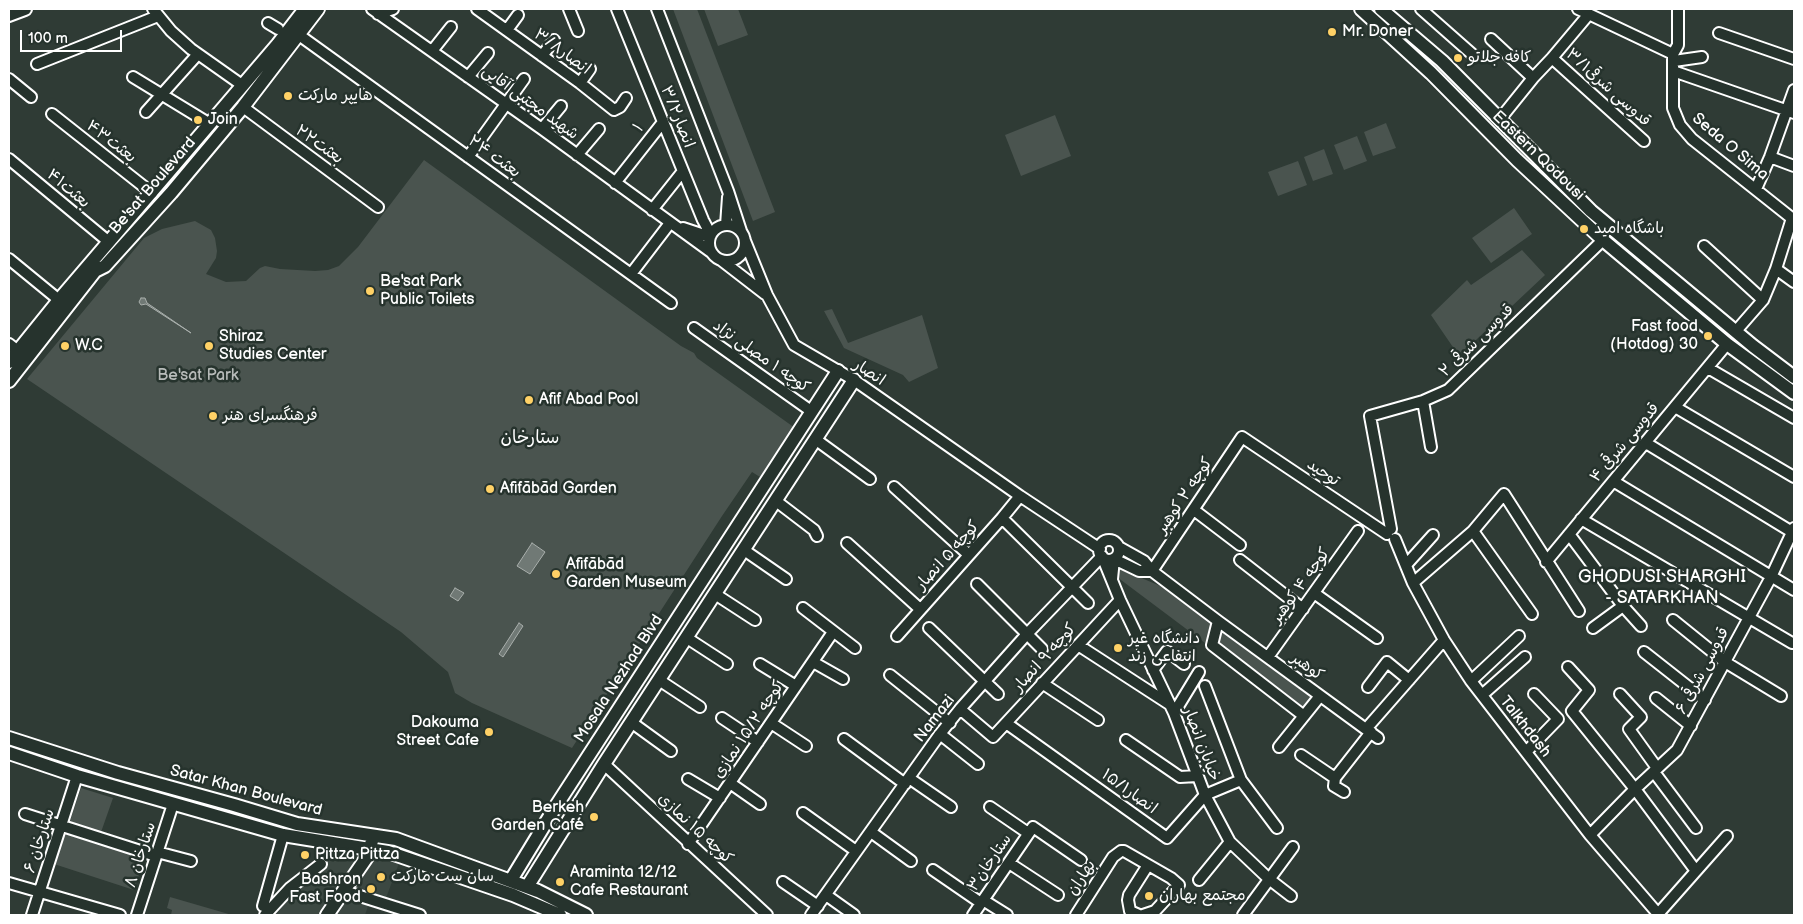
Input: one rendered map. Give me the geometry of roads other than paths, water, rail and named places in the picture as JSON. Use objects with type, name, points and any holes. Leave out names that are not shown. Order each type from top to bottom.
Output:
[{"type":"main road","points":[[9,15],[25,9]]},
{"type":"main road","name":"Eastern Qodousi","points":[[1361,9],[1431,73],[1517,160],[1603,240],[1727,344],[1794,393]]},
{"type":"main road","name":"Eastern Qodousi","points":[[1381,9],[1442,61],[1608,226],[1794,376]]},
{"type":"main road","name":"Be'sat Boulevard","points":[[9,381],[95,271],[105,266],[171,193],[243,107],[300,35],[312,11]]},
{"type":"main road","name":"Be'sat Boulevard","points":[[9,362],[13,347],[59,300],[278,44],[312,11]]},
{"type":"main road","points":[[1517,160],[1528,148]]},
{"type":"main road","name":"Mosala Nezhad Blvd","points":[[511,880],[556,806],[838,371]]},
{"type":"main road","name":"Mosala Nezhad Blvd","points":[[527,887],[631,722],[854,380]]},
{"type":"main road","points":[[753,501],[772,506]]},
{"type":"main road","name":"Satar Khan Boulevard","points":[[9,738],[118,773],[234,804],[296,824],[396,839],[511,880],[586,915]]},
{"type":"main road","name":"Satar Khan Boulevard","points":[[9,753],[77,776],[283,835],[370,849],[407,858],[513,895],[560,915]]},
{"type":"main road","points":[[556,806],[573,814]]},
{"type":"main road","points":[[327,915],[370,849],[374,835]]},
{"type":"street","points":[[312,11],[326,9]]},
{"type":"street","points":[[375,11],[393,9]]},
{"type":"street","name":"انصار۳/۸","points":[[477,9],[580,83],[614,110],[620,107],[626,98]]},
{"type":"street","points":[[569,9],[578,31]]},
{"type":"street","name":"انصار۳/۲","points":[[617,9],[710,236]]},
{"type":"street","points":[[657,9],[745,241],[745,247],[738,257],[726,261],[720,260]]},
{"type":"street","points":[[1421,9],[1472,54]]},
{"type":"street","points":[[1578,9],[1673,62],[1730,91],[1790,112]]},
{"type":"street","name":"Seda O Sima","points":[[1678,9],[1678,45],[1673,62],[1673,108],[1680,125],[1692,139],[1793,219]]},
{"type":"street","name":"شهید مجتبی آقایی","points":[[375,11],[506,103],[711,252]]},
{"type":"street","points":[[37,64],[156,12],[171,31],[194,51],[242,85]]},
{"type":"street","points":[[1500,119],[1589,14]]},
{"type":"street","points":[[507,30],[518,15]]},
{"type":"street","points":[[268,23],[278,29]]},
{"type":"street","points":[[432,51],[451,27]]},
{"type":"street","points":[[1719,33],[1794,59]]},
{"type":"street","name":"بعثت ۲۴","points":[[300,35],[671,303]]},
{"type":"street","points":[[1491,39],[1533,78]]},
{"type":"street","points":[[542,56],[554,40]]},
{"type":"street","points":[[146,112],[194,51]]},
{"type":"street","points":[[468,77],[488,53]]},
{"type":"street","points":[[1673,62],[1702,57]]},
{"type":"street","name":"قدوسی شرقی۳/۱","points":[[1552,58],[1644,141]]},
{"type":"street","points":[[580,83],[590,69]]},
{"type":"street","points":[[134,77],[210,124]]},
{"type":"street","points":[[9,79],[31,97]]},
{"type":"street","points":[[468,157],[524,79]]},
{"type":"street","points":[[1756,189],[1790,112],[1794,90]]},
{"type":"street","points":[[542,129],[561,106]]},
{"type":"street","name":"بعثت۲۲","points":[[243,107],[378,207]]},
{"type":"street","name":"بعثت۴۳","points":[[52,114],[152,193]]},
{"type":"street","name":"۱","points":[[615,183],[662,122]]},
{"type":"street","points":[[577,155],[599,129]]},
{"type":"street","points":[[1770,156],[1794,166]]},
{"type":"street","name":"بعثت۴۱","points":[[9,160],[109,242]]},
{"type":"street","points":[[652,210],[682,171]]},
{"type":"street","points":[[726,225],[728,192]]},
{"type":"street","points":[[1736,330],[1763,300],[1793,219]]},
{"type":"street","points":[[631,274],[670,224]]},
{"type":"street","name":"شهید مجتبی آقایی","points":[[670,224],[710,236]]},
{"type":"street","points":[[741,230],[732,225],[715,229],[710,236],[711,252],[766,295]]},
{"type":"street","name":"قدوسی شرقی ۲","points":[[1391,534],[1370,416],[1423,401],[1448,390],[1603,240]]},
{"type":"street","name":"انصار","points":[[745,241],[766,295],[794,344],[854,380],[1020,496]]},
{"type":"street","points":[[1704,246],[1763,300]]},
{"type":"street","points":[[9,259],[59,300]]},
{"type":"street","points":[[1776,269],[1794,282]]},
{"type":"street","name":"کوچه ۱ مصلی نژاد","points":[[694,328],[811,411]]},
{"type":"street","name":"قدوسی شرقی ۴","points":[[1546,562],[1727,344]]},
{"type":"street","points":[[1708,368],[1794,418]]},
{"type":"street","points":[[1423,401],[1431,447]]},
{"type":"street","points":[[1676,407],[1794,477]]},
{"type":"street","name":"توحید","points":[[1242,437],[1391,534]]},
{"type":"street","name":"کوچه ۲ کوهبر","points":[[1152,571],[1242,437]]},
{"type":"street","points":[[815,439],[870,479]]},
{"type":"street","points":[[1646,443],[1793,530]]},
{"type":"street","points":[[1613,481],[1794,590]]},
{"type":"street","points":[[894,487],[969,555]]},
{"type":"street","points":[[1413,583],[1473,530],[1504,494],[1579,611]]},
{"type":"street","points":[[1020,496],[1101,552],[1108,560],[1114,559],[1139,571],[1152,571]]},
{"type":"street","name":"کوچه ۵ انصار","points":[[897,636],[1020,496]]},
{"type":"street","points":[[772,506],[814,530],[817,536]]},
{"type":"street","points":[[1194,510],[1240,545]]},
{"type":"street","points":[[1002,518],[1088,603]]},
{"type":"street","points":[[1582,519],[1792,643]]},
{"type":"street","points":[[1473,530],[1532,614]]},
{"type":"street","name":"قدوسی شرقی ۶","points":[[1590,835],[1677,750],[1770,577],[1793,530]]},
{"type":"street","name":"کوچه ۴ کوهبر","points":[[1268,657],[1358,532]]},
{"type":"street","name":"Talkhdash","points":[[1391,534],[1413,583],[1444,640],[1471,681],[1590,835],[1659,915]]},
{"type":"street","points":[[1569,534],[1623,606],[1641,626]]},
{"type":"street","points":[[1406,565],[1433,536]]},
{"type":"street","points":[[1101,552],[1103,543],[1108,541],[1115,542],[1119,552],[1114,559]]},
{"type":"street","points":[[847,543],[920,609]]},
{"type":"street","name":"کوهبر","points":[[1118,547],[1144,561],[1152,571],[1218,621],[1372,733]]},
{"type":"street","points":[[744,550],[786,579]]},
{"type":"street","name":"خیابان انصار","points":[[1101,552],[1120,600],[1172,709],[1204,795],[1230,842],[1290,896]]},
{"type":"street","name":"Namazi","points":[[814,911],[940,734],[960,709],[1072,587],[1101,552]]},
{"type":"street","name":"خیابان انصار","points":[[1112,582],[1114,559]]},
{"type":"street","points":[[1240,560],[1303,609]]},
{"type":"street","points":[[978,584],[1042,649]]},
{"type":"street","points":[[715,594],[755,620]]},
{"type":"street","points":[[1314,594],[1377,638]]},
{"type":"street","name":"کوچه ۹ انصار","points":[[960,709],[993,738],[1120,600]]},
{"type":"street","points":[[1593,628],[1623,606]]},
{"type":"street","points":[[802,608],[855,648]]},
{"type":"street","points":[[1673,620],[1725,662],[1781,696]]},
{"type":"street","points":[[1218,621],[1212,646],[1304,716]]},
{"type":"street","points":[[929,628],[998,694]]},
{"type":"street","name":"کوچه ۱۵/۲ نمازی","points":[[688,844],[833,632]]},
{"type":"street","points":[[1471,681],[1519,636]]},
{"type":"street","points":[[686,638],[727,664]]},
{"type":"street","points":[[1344,792],[1334,786],[1335,778],[1372,733],[1409,680],[1444,640]]},
{"type":"street","points":[[1078,645],[1172,709],[1199,672]]},
{"type":"street","points":[[1153,670],[1168,651],[1184,664]]},
{"type":"street","points":[[1644,652],[1705,700]]},
{"type":"street","points":[[1482,695],[1524,657]]},
{"type":"street","points":[[813,662],[843,680]]},
{"type":"street","points":[[1368,687],[1387,662],[1409,680]]},
{"type":"street","points":[[760,664],[796,686]]},
{"type":"street","points":[[1568,667],[1589,690],[1572,711],[1635,789],[1696,871]]},
{"type":"street","points":[[890,675],[950,723]]},
{"type":"street","points":[[659,680],[700,707]]},
{"type":"street","points":[[1042,683],[1098,720]]},
{"type":"street","points":[[1206,686],[1240,780],[1277,828]]},
{"type":"street","points":[[1526,752],[1558,720],[1534,694]]},
{"type":"street","points":[[1620,694],[1641,717],[1629,729],[1696,828]]},
{"type":"street","points":[[1279,747],[1320,696]]},
{"type":"street","points":[[1656,698],[1691,726]]},
{"type":"street","points":[[722,718],[758,742]]},
{"type":"street","points":[[631,722],[670,751]]},
{"type":"street","points":[[771,723],[806,746]]},
{"type":"street","name":"انصار۱۵/۱","points":[[1006,723],[1167,838],[1204,795]]},
{"type":"street","points":[[940,734],[978,764]]},
{"type":"street","points":[[844,739],[907,781],[951,807]]},
{"type":"street","points":[[1126,740],[1180,777],[1197,776]]},
{"type":"street","points":[[1301,755],[1335,778]]},
{"type":"street","name":"کوچه ۱۵ نمازی","points":[[604,764],[688,844],[767,915]]},
{"type":"street","name":"ستارخان ۶","points":[[32,915],[77,776]]},
{"type":"street","points":[[688,778],[720,798]]},
{"type":"street","points":[[1204,795],[1240,780]]},
{"type":"street","points":[[730,783],[760,804]]},
{"type":"street","name":"ستارخان ۸","points":[[136,915],[173,804]]},
{"type":"street","points":[[990,807],[1081,860]]},
{"type":"street","points":[[803,813],[856,851]]},
{"type":"street","points":[[25,814],[105,841],[191,861]]},
{"type":"street","name":"ستارخان۳","points":[[973,915],[1031,830]]},
{"type":"street","points":[[871,832],[911,860]]},
{"type":"street","points":[[264,912],[283,835]]},
{"type":"street","points":[[1659,915],[1727,836]]},
{"type":"street","points":[[1199,880],[1230,842]]},
{"type":"street","points":[[1243,915],[1293,847]]},
{"type":"street","name":"بهاران","points":[[1076,915],[1113,857],[1121,851],[1148,865]]},
{"type":"street","points":[[1009,863],[1058,896]]},
{"type":"street","points":[[264,912],[290,888],[321,864]]},
{"type":"street","points":[[1139,915],[1130,911],[1128,900],[1129,895],[1148,865],[1171,878],[1179,885],[1155,911],[1143,915]]},
{"type":"street","points":[[933,870],[982,902],[1007,915]]},
{"type":"street","points":[[783,882],[814,911]]},
{"type":"street","points":[[9,883],[120,915]]},
{"type":"street","points":[[344,891],[420,915]]},
{"type":"street","points":[[826,895],[854,915]]},
{"type":"place","name":"Mr. Doner","points":[[1332,32]]},
{"type":"place","name":"کافه جلاتو","points":[[1458,58]]},
{"type":"place","name":"هایپر مارکت","points":[[288,96]]},
{"type":"place","name":"Join","points":[[198,120]]},
{"type":"place","name":"باشگاه امید","points":[[1584,229]]},
{"type":"place","name":"Be'sat Park Public Toilets","points":[[370,291]]},
{"type":"place","name":"Fast food (Hotdog) 30","points":[[1708,336]]},
{"type":"place","name":"W.C","points":[[65,346]]},
{"type":"place","name":"Shiraz Studies Center","points":[[209,346]]},
{"type":"place","name":"Afif Abad Pool","points":[[529,400]]},
{"type":"place","name":"فرهنگسرای هنر","points":[[213,416]]},
{"type":"place","name":"Afifābād Garden","points":[[490,489]]},
{"type":"place","name":"Afifābād Garden Museum","points":[[556,574]]},
{"type":"place","name":"دانشگاه غیر انتفاعی زند","points":[[1118,648]]},
{"type":"place","name":"Dakouma Street Cafe","points":[[489,732]]},
{"type":"place","name":"Berkeh Garden Café","points":[[594,817]]},
{"type":"place","name":"Pittza Pittza","points":[[305,855]]},
{"type":"place","name":"سان ست مارکت","points":[[381,877]]},
{"type":"place","name":"Araminta 12/12 Cafe Restaurant","points":[[560,882]]},
{"type":"place","name":"Bashron Fast Food","points":[[371,889]]},
{"type":"place","name":"مجتمع بهاران","points":[[1149,896]]},
{"type":"district","name":"ستارخان","points":[[530,438]]},
{"type":"district","name":"GHODUSI SHARGHI - SATARKHAN","points":[[1662,587]]},
{"type":"park label","name":"Be'sat Park","points":[[198,376]]}]
